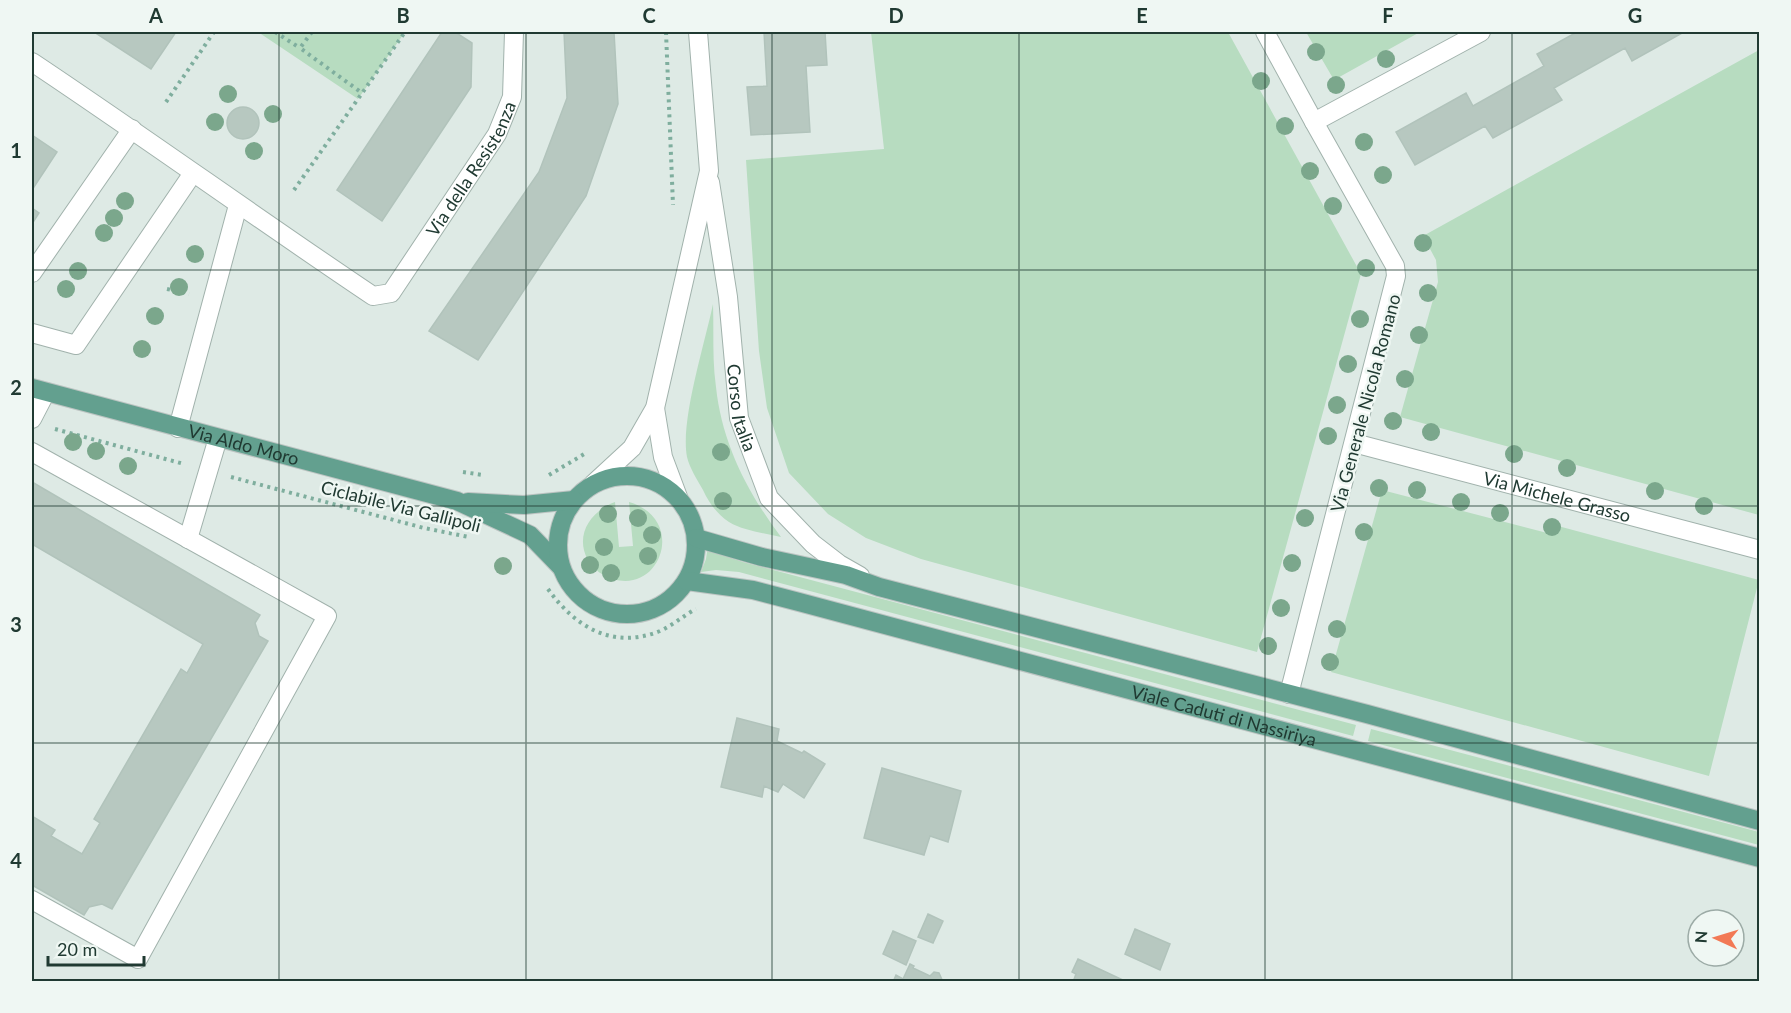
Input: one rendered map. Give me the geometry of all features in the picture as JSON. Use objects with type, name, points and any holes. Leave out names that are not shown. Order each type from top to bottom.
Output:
[{"type":"main road","name":"Via Aldo Moro","points":[[39,390],[457,501],[530,535],[560,566]]},
{"type":"main road","points":[[615,476],[638,476],[659,483],[678,496],[690,515],[696,538],[695,560],[687,581],[672,599],[653,610],[630,615],[608,612],[587,603],[570,587],[560,566],[557,543],[562,520],[574,500],[593,484],[615,476]]},
{"type":"main road","name":"Via Aldo Moro","points":[[457,501],[524,505],[574,500]]},
{"type":"main road","name":"Viale Caduti di Nassiriya","points":[[696,538],[762,557],[846,575],[879,587],[1289,694],[1760,821]]},
{"type":"main road","name":"Viale Caduti di Nassiriya","points":[[687,581],[753,590],[1760,858]]},
{"type":"street","name":"Via della Resistenza","points":[[238,205],[373,296],[391,293],[497,134],[512,97],[514,32]]},
{"type":"street","name":"Corso Italia","points":[[698,32],[709,171],[728,297],[739,418],[769,498],[813,544],[839,564],[879,587]]},
{"type":"street","name":"Via Generale Nicola Romano","points":[[1265,32],[1395,266],[1395,286],[1289,694]]},
{"type":"street","points":[[1314,122],[1481,32]]},
{"type":"street","points":[[32,62],[132,129],[238,205],[178,428]]},
{"type":"street","points":[[32,273],[132,129]]},
{"type":"street","name":"Corso Italia","points":[[593,484],[632,448],[655,408],[709,171]]},
{"type":"street","points":[[32,333],[76,345],[193,173]]},
{"type":"street","points":[[32,418],[39,390]]},
{"type":"street","name":"Corso Italia","points":[[655,408],[663,457],[678,496]]},
{"type":"street","points":[[188,539],[218,438]]},
{"type":"street","name":"Via Michele Grasso","points":[[1354,442],[1760,550]]},
{"type":"street","points":[[32,452],[327,616],[138,959],[32,900]]},
{"type":"path","points":[[166,102],[214,32]]},
{"type":"path","points":[[275,32],[362,93]]},
{"type":"path","points":[[300,48],[312,32]]},
{"type":"path","points":[[294,190],[405,32]]},
{"type":"path","points":[[666,32],[672,161],[671,216]]},
{"type":"path","points":[[167,289],[189,294]]},
{"type":"path","name":"Ciclabile Via Gallipoli","points":[[53,428],[424,528],[479,539]]},
{"type":"path","points":[[545,477],[587,452]]},
{"type":"path","points":[[463,472],[489,476]]},
{"type":"path","points":[[542,581],[573,618],[588,628],[606,635],[642,636],[660,631],[701,606]]},
{"type":"green space","points":[[258,32],[405,32],[358,99]]},
{"type":"green space","points":[[871,32],[1228,32],[1361,274],[1257,652],[921,559],[866,538],[828,514],[789,473],[767,408],[759,351],[746,160],[884,149]]},
{"type":"green space","points":[[1306,32],[1420,32],[1334,80]]},
{"type":"green space","points":[[1759,50],[1759,515],[1400,417],[1438,282],[1436,260],[1423,236]]},
{"type":"green space","points":[[713,304],[715,377],[724,428],[747,485],[781,537],[741,528],[725,519],[708,499],[687,457],[687,423],[690,403]]},
{"type":"green space","points":[[1382,490],[1555,535],[1558,526],[1759,580],[1709,776],[1331,672]]},
{"type":"green space","points":[[615,502],[619,547],[633,546],[629,502],[647,511],[658,523],[662,538],[661,552],[654,566],[644,576],[630,581],[613,579],[602,574],[590,564],[584,551],[584,533],[587,525],[599,511]]},
{"type":"green space","points":[[708,546],[720,554],[743,562],[1356,725],[1353,736],[739,572],[716,570],[701,572]]},
{"type":"green space","points":[[1371,729],[1759,832],[1759,845],[1368,741]]},
{"type":"building","points":[[94,32],[176,32],[151,69]]},
{"type":"building","points":[[442,32],[455,32],[472,43],[471,87],[382,221],[337,190]]},
{"type":"building","points":[[564,32],[614,32],[618,104],[586,196],[478,360],[429,331],[539,172],[567,98]]},
{"type":"building","points":[[764,32],[825,32],[827,65],[806,66],[810,132],[751,135],[747,87],[767,86]]},
{"type":"building","points":[[1577,32],[1684,32],[1632,61],[1625,48],[1554,88],[1562,100],[1493,138],[1485,126],[1415,165],[1396,132],[1466,93],[1473,106],[1544,66],[1537,54]]},
{"type":"building","points":[[243,107],[254,112],[259,123],[254,134],[243,139],[232,134],[227,123],[232,112]]},
{"type":"building","points":[[32,135],[57,152],[32,190]]},
{"type":"building","points":[[32,208],[39,213],[32,224]]},
{"type":"building","points":[[32,482],[260,615],[255,623],[259,636],[268,641],[112,909],[102,904],[89,907],[84,915],[32,885],[32,816],[55,830],[51,836],[82,854],[100,823],[94,819],[181,669],[187,673],[203,644],[32,544]]},
{"type":"building","points":[[737,718],[779,729],[777,741],[802,753],[804,751],[825,764],[804,798],[783,784],[778,792],[764,786],[762,797],[721,787]]},
{"type":"building","points":[[882,768],[961,791],[948,842],[930,836],[924,855],[864,838]]},
{"type":"building","points":[[928,914],[943,921],[933,943],[918,937]]},
{"type":"building","points":[[1135,929],[1170,944],[1160,970],[1125,954]]},
{"type":"building","points":[[893,931],[916,941],[906,965],[883,954]]},
{"type":"building","points":[[1078,959],[1127,982],[1073,982],[1076,974],[1072,972]]},
{"type":"building","points":[[910,964],[914,966],[913,968],[930,976],[934,972],[939,973],[943,982],[893,982],[896,975],[903,979]]}]
